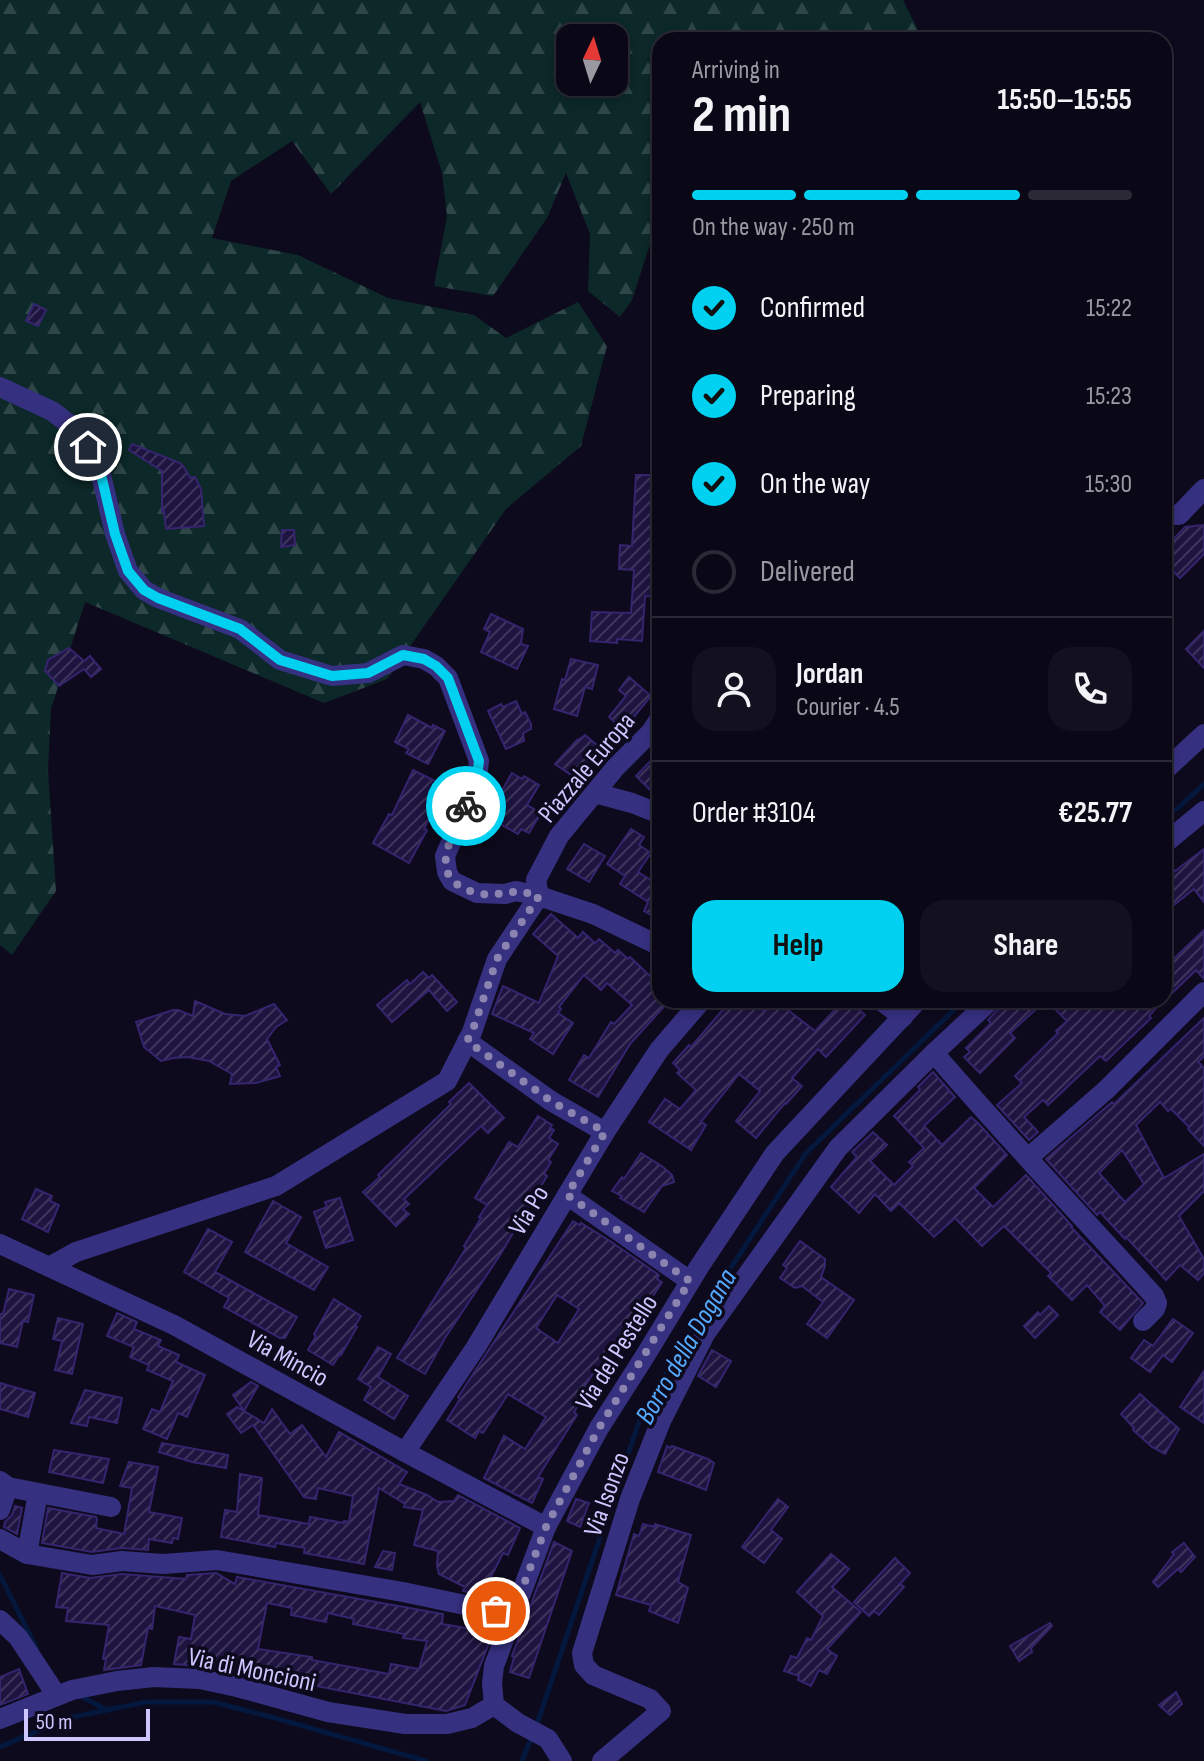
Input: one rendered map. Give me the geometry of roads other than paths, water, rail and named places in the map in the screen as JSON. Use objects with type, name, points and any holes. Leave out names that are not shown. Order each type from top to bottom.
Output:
[{"type":"street","points":[[0,387],[52,411],[79,432],[98,462],[115,534],[128,571],[144,590],[240,629],[280,660],[332,676],[368,673],[403,655],[424,659],[448,678],[479,761],[476,785],[445,856],[452,881],[477,893],[505,894],[516,891],[539,896],[593,914],[652,942]]},
{"type":"street","points":[[1172,514],[1204,489]]},
{"type":"street","name":"Piazzale Europa","points":[[539,896],[536,880],[559,836],[616,767],[652,730]]},
{"type":"street","points":[[1172,764],[1204,734]]},
{"type":"street","points":[[595,793],[652,811]]},
{"type":"street","points":[[1172,837],[1204,811]]},
{"type":"street","points":[[49,1267],[76,1252],[276,1186],[447,1081],[472,1032],[497,959],[539,896]]},
{"type":"street","points":[[1028,1158],[1106,1090],[1204,992]]},
{"type":"street","name":"Via Po","points":[[405,1452],[476,1347],[605,1132],[659,1050],[695,1008]]},
{"type":"street","points":[[891,1008],[903,1017]]},
{"type":"street","name":"Via del Pestello","points":[[494,1705],[494,1666],[512,1615],[546,1527],[599,1428],[690,1281],[775,1153],[911,1008]]},
{"type":"street","name":"Via Isonzo","points":[[602,1761],[661,1711],[650,1699],[593,1675],[584,1665],[582,1653],[630,1499],[661,1421],[705,1334],[838,1148],[982,1008]]},
{"type":"street","points":[[467,1041],[551,1101],[605,1132]]},
{"type":"street","points":[[934,1053],[999,1129],[1154,1296],[1157,1303],[1155,1309],[1143,1321]]},
{"type":"street","points":[[567,1195],[690,1281]]},
{"type":"street","name":"Via Mincio","points":[[0,1244],[174,1325],[546,1527]]},
{"type":"street","points":[[0,1510],[4,1484],[111,1507]]},
{"type":"street","points":[[27,1554],[38,1493]]},
{"type":"street","points":[[0,1539],[27,1554],[92,1565],[122,1561],[163,1564],[217,1560],[403,1592],[512,1615]]},
{"type":"street","points":[[0,1620],[18,1637],[57,1696]]},
{"type":"street","name":"Via di Moncioni","points":[[0,1719],[72,1690],[154,1677],[200,1679],[328,1712],[405,1724],[447,1724],[472,1718],[494,1705]]},
{"type":"street","points":[[494,1705],[518,1723],[548,1739],[562,1761]]},
{"type":"waterway","name":"Borro della Dogana","points":[[1172,812],[1204,784]]},
{"type":"waterway","name":"Borro della Dogana","points":[[536,1727],[640,1419],[694,1324],[806,1153],[956,1008]]},
{"type":"waterway","points":[[0,1575],[37,1649]]},
{"type":"waterway","points":[[80,1696],[107,1710]]},
{"type":"waterway","points":[[0,1747],[68,1718],[146,1702],[213,1702],[426,1761]]},
{"type":"waterway","name":"Borro della Dogana","points":[[522,1761],[532,1736]]}]
